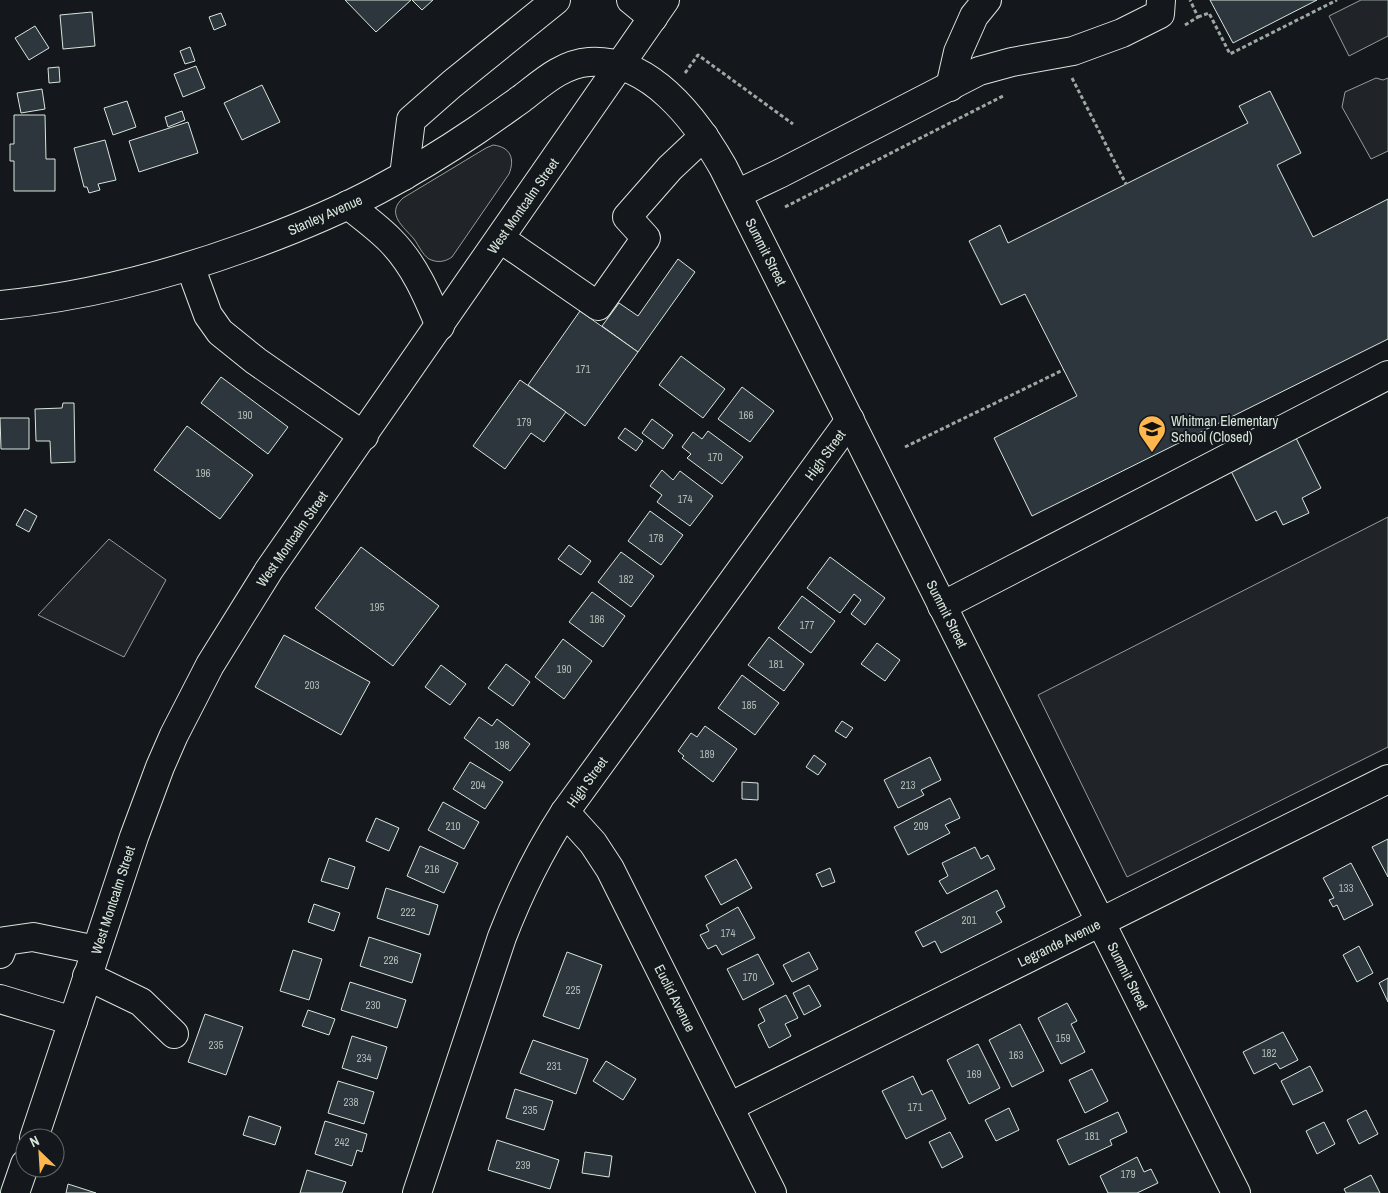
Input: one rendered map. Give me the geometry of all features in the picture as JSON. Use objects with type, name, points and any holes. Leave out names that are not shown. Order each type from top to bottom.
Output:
[{"type":"street","points":[[404,176],[411,120],[452,84],[556,0]]},
{"type":"street","points":[[631,0],[659,9]]},
{"type":"street","points":[[950,87],[958,52],[974,16],[987,0]]},
{"type":"street","points":[[737,194],[950,87],[979,70],[1073,51],[1122,33],[1160,14],[1161,0]]},
{"type":"street","name":"West Montcalm Street","points":[[37,1128],[134,837],[160,768],[202,680],[265,576],[659,9]]},
{"type":"street","name":"Stanley Avenue","points":[[0,305],[93,290],[134,281],[190,266],[274,237],[348,205],[404,176],[477,130],[556,72],[572,65],[588,62],[605,62],[620,66]]},
{"type":"street","name":"Summit Street","points":[[620,66],[637,73],[653,83],[682,108],[704,136],[718,159],[1236,1193]]},
{"type":"street","points":[[501,239],[598,306],[646,238],[627,217],[670,168],[704,136]]},
{"type":"street","points":[[348,205],[377,228],[402,254],[416,273],[440,326]]},
{"type":"street","points":[[190,266],[208,315],[220,332],[256,361],[364,436]]},
{"type":"street","points":[[942,606],[1388,375]]},
{"type":"street","name":"High Street","points":[[417,1193],[514,906],[545,843],[565,812],[850,420]]},
{"type":"street","name":"Legrande Avenue","points":[[730,1107],[1388,779]]},
{"type":"street","name":"Euclid Avenue","points":[[565,812],[593,843],[610,869],[772,1193]]},
{"type":"street","points":[[0,954],[5,941],[33,937],[96,950]]},
{"type":"street","points":[[87,976],[141,1002],[174,1034]]},
{"type":"street","points":[[0,999],[73,1021]]},
{"type":"street","points":[[16,1193],[21,1178]]},
{"type":"path","points":[[1190,0],[1198,18]]},
{"type":"path","points":[[1182,26],[1209,12],[1230,54],[1337,0]]},
{"type":"path","points":[[684,74],[698,55],[793,124]]},
{"type":"path","points":[[1078,74],[1071,76],[1126,184]]},
{"type":"path","points":[[785,207],[1007,94]]},
{"type":"path","points":[[905,447],[1063,370]]},
{"type":"shaded area","points":[[1361,0],[1388,0],[1388,36],[1349,56],[1329,16]]},
{"type":"shaded area","points":[[1376,78],[1383,80],[1388,78],[1388,151],[1371,159],[1342,107],[1345,92]]},
{"type":"shaded area","points":[[493,145],[508,151],[512,163],[509,174],[452,257],[441,261],[429,259],[398,220],[396,209],[398,204],[403,198]]},
{"type":"shaded area","points":[[1388,517],[1388,747],[1127,877],[1038,695]]},
{"type":"shaded area","points":[[109,539],[166,580],[124,657],[38,615]]},
{"type":"building","points":[[345,0],[411,0],[376,32]]},
{"type":"building","points":[[412,0],[433,0],[422,10]]},
{"type":"building","points":[[1210,0],[1317,0],[1233,43]]},
{"type":"building","points":[[92,12],[95,46],[63,49],[60,15]]},
{"type":"building","points":[[221,13],[226,25],[214,30],[209,17]]},
{"type":"building","points":[[35,26],[49,48],[29,60],[15,38]]},
{"type":"building","points":[[190,47],[195,61],[185,64],[180,51]]},
{"type":"building","points":[[196,66],[205,88],[183,97],[174,74]]},
{"type":"building","points":[[59,67],[60,82],[49,83],[48,68]]},
{"type":"building","points":[[262,85],[280,122],[242,140],[224,103]]},
{"type":"building","points":[[42,89],[45,109],[21,113],[17,93]]},
{"type":"building","points":[[1270,91],[1301,153],[1277,165],[1313,237],[1388,199],[1388,339],[1032,516],[994,438],[1077,396],[1025,294],[1001,305],[969,241],[1000,225],[1008,243],[1248,123],[1239,106]]},
{"type":"building","points":[[127,101],[136,127],[113,135],[104,108]]},
{"type":"building","points":[[182,111],[185,120],[168,127],[165,117]]},
{"type":"building","points":[[14,115],[45,115],[46,159],[55,159],[55,191],[14,191],[14,161],[10,161],[10,144],[14,144]]},
{"type":"building","points":[[188,122],[198,153],[139,172],[129,141]]},
{"type":"building","points":[[105,140],[116,180],[98,184],[100,190],[89,193],[87,187],[84,187],[74,148]]},
{"type":"building","points":[[678,259],[695,272],[638,352],[602,326],[619,303],[638,316]]},
{"type":"building","points":[[580,311],[638,352],[585,426],[528,385]]},
{"type":"building","points":[[681,356],[725,389],[703,418],[659,385]]},
{"type":"building","points":[[221,377],[288,427],[268,454],[201,403]]},
{"type":"building","points":[[520,380],[566,412],[544,442],[531,433],[505,469],[473,446]]},
{"type":"building","points":[[742,387],[774,411],[750,442],[718,419]]},
{"type":"building","points":[[63,403],[74,403],[75,462],[51,463],[50,441],[36,441],[35,409],[62,408]]},
{"type":"building","points":[[0,418],[29,418],[29,449],[1,449]]},
{"type":"building","points":[[652,419],[673,435],[663,449],[642,433]]},
{"type":"building","points":[[187,426],[253,475],[220,519],[154,470]]},
{"type":"building","points":[[625,428],[643,441],[636,451],[618,438]]},
{"type":"building","points":[[708,431],[743,457],[722,484],[687,458],[691,454],[682,447],[693,432],[702,439]]},
{"type":"building","points":[[1296,438],[1321,488],[1302,498],[1309,513],[1283,525],[1276,511],[1256,521],[1231,471]]},
{"type":"building","points":[[662,470],[673,480],[680,471],[713,496],[690,526],[657,502],[662,495],[650,486]]},
{"type":"building","points":[[25,509],[37,516],[29,532],[16,525]]},
{"type":"building","points":[[650,511],[683,535],[661,565],[628,541]]},
{"type":"building","points":[[569,545],[591,561],[581,575],[558,559]]},
{"type":"building","points":[[361,547],[439,606],[393,666],[315,608]]},
{"type":"building","points":[[621,552],[654,576],[631,607],[598,582]]},
{"type":"building","points":[[830,557],[885,598],[865,625],[851,614],[861,600],[854,594],[840,613],[807,588]]},
{"type":"building","points":[[592,592],[625,616],[603,647],[569,622]]},
{"type":"building","points":[[802,596],[835,621],[811,653],[778,628]]},
{"type":"building","points":[[284,635],[370,682],[341,735],[255,687]]},
{"type":"building","points":[[769,637],[804,664],[784,691],[748,665]]},
{"type":"building","points":[[563,639],[592,661],[564,699],[535,677]]},
{"type":"building","points":[[877,643],[900,660],[885,681],[861,664]]},
{"type":"building","points":[[506,664],[530,682],[513,706],[488,688]]},
{"type":"building","points":[[441,665],[466,684],[450,705],[425,687]]},
{"type":"building","points":[[742,675],[779,703],[755,735],[718,708]]},
{"type":"building","points":[[479,717],[492,726],[497,719],[530,744],[510,771],[464,738]]},
{"type":"building","points":[[842,721],[853,728],[846,738],[835,731]]},
{"type":"building","points":[[705,726],[737,749],[713,782],[682,758],[684,756],[678,751],[691,733],[697,737]]},
{"type":"building","points":[[814,755],[826,764],[818,775],[806,767]]},
{"type":"building","points":[[930,757],[941,780],[921,790],[924,795],[898,808],[884,780]]},
{"type":"building","points":[[470,762],[503,782],[485,809],[453,789]]},
{"type":"building","points":[[742,782],[758,783],[758,800],[742,799]]},
{"type":"building","points":[[950,798],[960,818],[945,825],[950,833],[908,855],[894,827]]},
{"type":"building","points":[[443,802],[479,822],[464,849],[428,830]]},
{"type":"building","points":[[376,818],[399,828],[389,851],[366,841]]},
{"type":"building","points":[[1388,839],[1388,877],[1372,847]]},
{"type":"building","points":[[420,846],[458,863],[444,893],[407,876]]},
{"type":"building","points":[[975,847],[981,859],[988,855],[995,869],[947,894],[939,881],[948,876],[942,863]]},
{"type":"building","points":[[329,858],[355,867],[348,889],[321,881]]},
{"type":"building","points":[[736,859],[752,888],[721,905],[705,876]]},
{"type":"building","points":[[1351,863],[1373,905],[1344,920],[1337,905],[1333,907],[1329,900],[1334,898],[1323,878]]},
{"type":"building","points":[[830,868],[835,882],[822,887],[816,874]]},
{"type":"building","points":[[386,888],[438,905],[429,935],[377,918]]},
{"type":"building","points":[[997,890],[1005,907],[996,912],[1002,922],[941,953],[935,941],[923,947],[915,932]]},
{"type":"building","points":[[314,904],[340,913],[334,931],[308,922]]},
{"type":"building","points":[[738,907],[755,938],[722,955],[716,945],[708,949],[700,935],[709,931],[706,925]]},
{"type":"building","points":[[369,937],[421,954],[412,983],[360,966]]},
{"type":"building","points":[[1359,946],[1373,973],[1357,982],[1343,955]]},
{"type":"building","points":[[293,950],[322,959],[309,1000],[280,991]]},
{"type":"building","points":[[567,952],[602,965],[579,1029],[543,1016]]},
{"type":"building","points":[[809,952],[818,969],[792,982],[783,965]]},
{"type":"building","points":[[758,954],[774,984],[743,1000],[727,969]]},
{"type":"building","points":[[1388,978],[1388,1002],[1379,983]]},
{"type":"building","points":[[350,982],[406,1000],[397,1028],[341,1010]]},
{"type":"building","points":[[809,985],[821,1006],[804,1015],[793,993]]},
{"type":"building","points":[[786,995],[798,1018],[785,1024],[791,1036],[769,1048],[758,1025],[765,1021],[759,1009]]},
{"type":"building","points":[[1067,1003],[1077,1021],[1071,1024],[1085,1052],[1061,1064],[1038,1018]]},
{"type":"building","points":[[308,1010],[335,1019],[329,1035],[302,1026]]},
{"type":"building","points":[[205,1014],[243,1027],[226,1075],[188,1062]]},
{"type":"building","points":[[1020,1024],[1044,1071],[1012,1087],[989,1040]]},
{"type":"building","points":[[1283,1032],[1298,1060],[1280,1069],[1276,1063],[1254,1074],[1243,1052]]},
{"type":"building","points":[[352,1036],[387,1047],[377,1079],[342,1068]]},
{"type":"building","points":[[533,1040],[588,1059],[576,1094],[520,1073]]},
{"type":"building","points":[[978,1044],[1000,1088],[969,1104],[947,1060]]},
{"type":"building","points":[[606,1061],[636,1079],[623,1100],[593,1081]]},
{"type":"building","points":[[1310,1066],[1323,1091],[1293,1105],[1281,1081]]},
{"type":"building","points":[[1092,1069],[1108,1101],[1085,1113],[1069,1080]]},
{"type":"building","points":[[913,1076],[922,1095],[932,1090],[946,1119],[906,1139],[882,1091]]},
{"type":"building","points":[[338,1081],[374,1092],[364,1124],[328,1113]]},
{"type":"building","points":[[515,1089],[553,1101],[544,1130],[506,1118]]},
{"type":"building","points":[[1009,1108],[1019,1130],[996,1141],[985,1120]]},
{"type":"building","points":[[1366,1110],[1378,1134],[1359,1144],[1347,1120]]},
{"type":"building","points":[[1118,1112],[1127,1132],[1110,1140],[1112,1145],[1069,1165],[1057,1140]]},
{"type":"building","points":[[249,1116],[281,1127],[275,1145],[243,1135]]},
{"type":"building","points":[[325,1121],[367,1134],[362,1152],[357,1150],[352,1166],[315,1154]]},
{"type":"building","points":[[1324,1122],[1335,1144],[1317,1154],[1306,1131]]},
{"type":"building","points":[[950,1132],[963,1157],[942,1168],[929,1142]]},
{"type":"building","points":[[497,1140],[559,1160],[550,1189],[488,1170]]},
{"type":"building","points":[[585,1152],[612,1156],[609,1177],[582,1173]]},
{"type":"building","points":[[1137,1157],[1144,1172],[1151,1169],[1158,1183],[1137,1193],[1108,1193],[1100,1176]]},
{"type":"building","points":[[307,1170],[346,1182],[342,1193],[300,1193]]},
{"type":"building","points":[[1371,1175],[1380,1193],[1346,1193],[1344,1189]]},
{"type":"building","points":[[68,1184],[96,1193],[66,1193]]},
{"type":"place","name":"Whitman Elementary School (Closed)","points":[[1152,453]]}]
